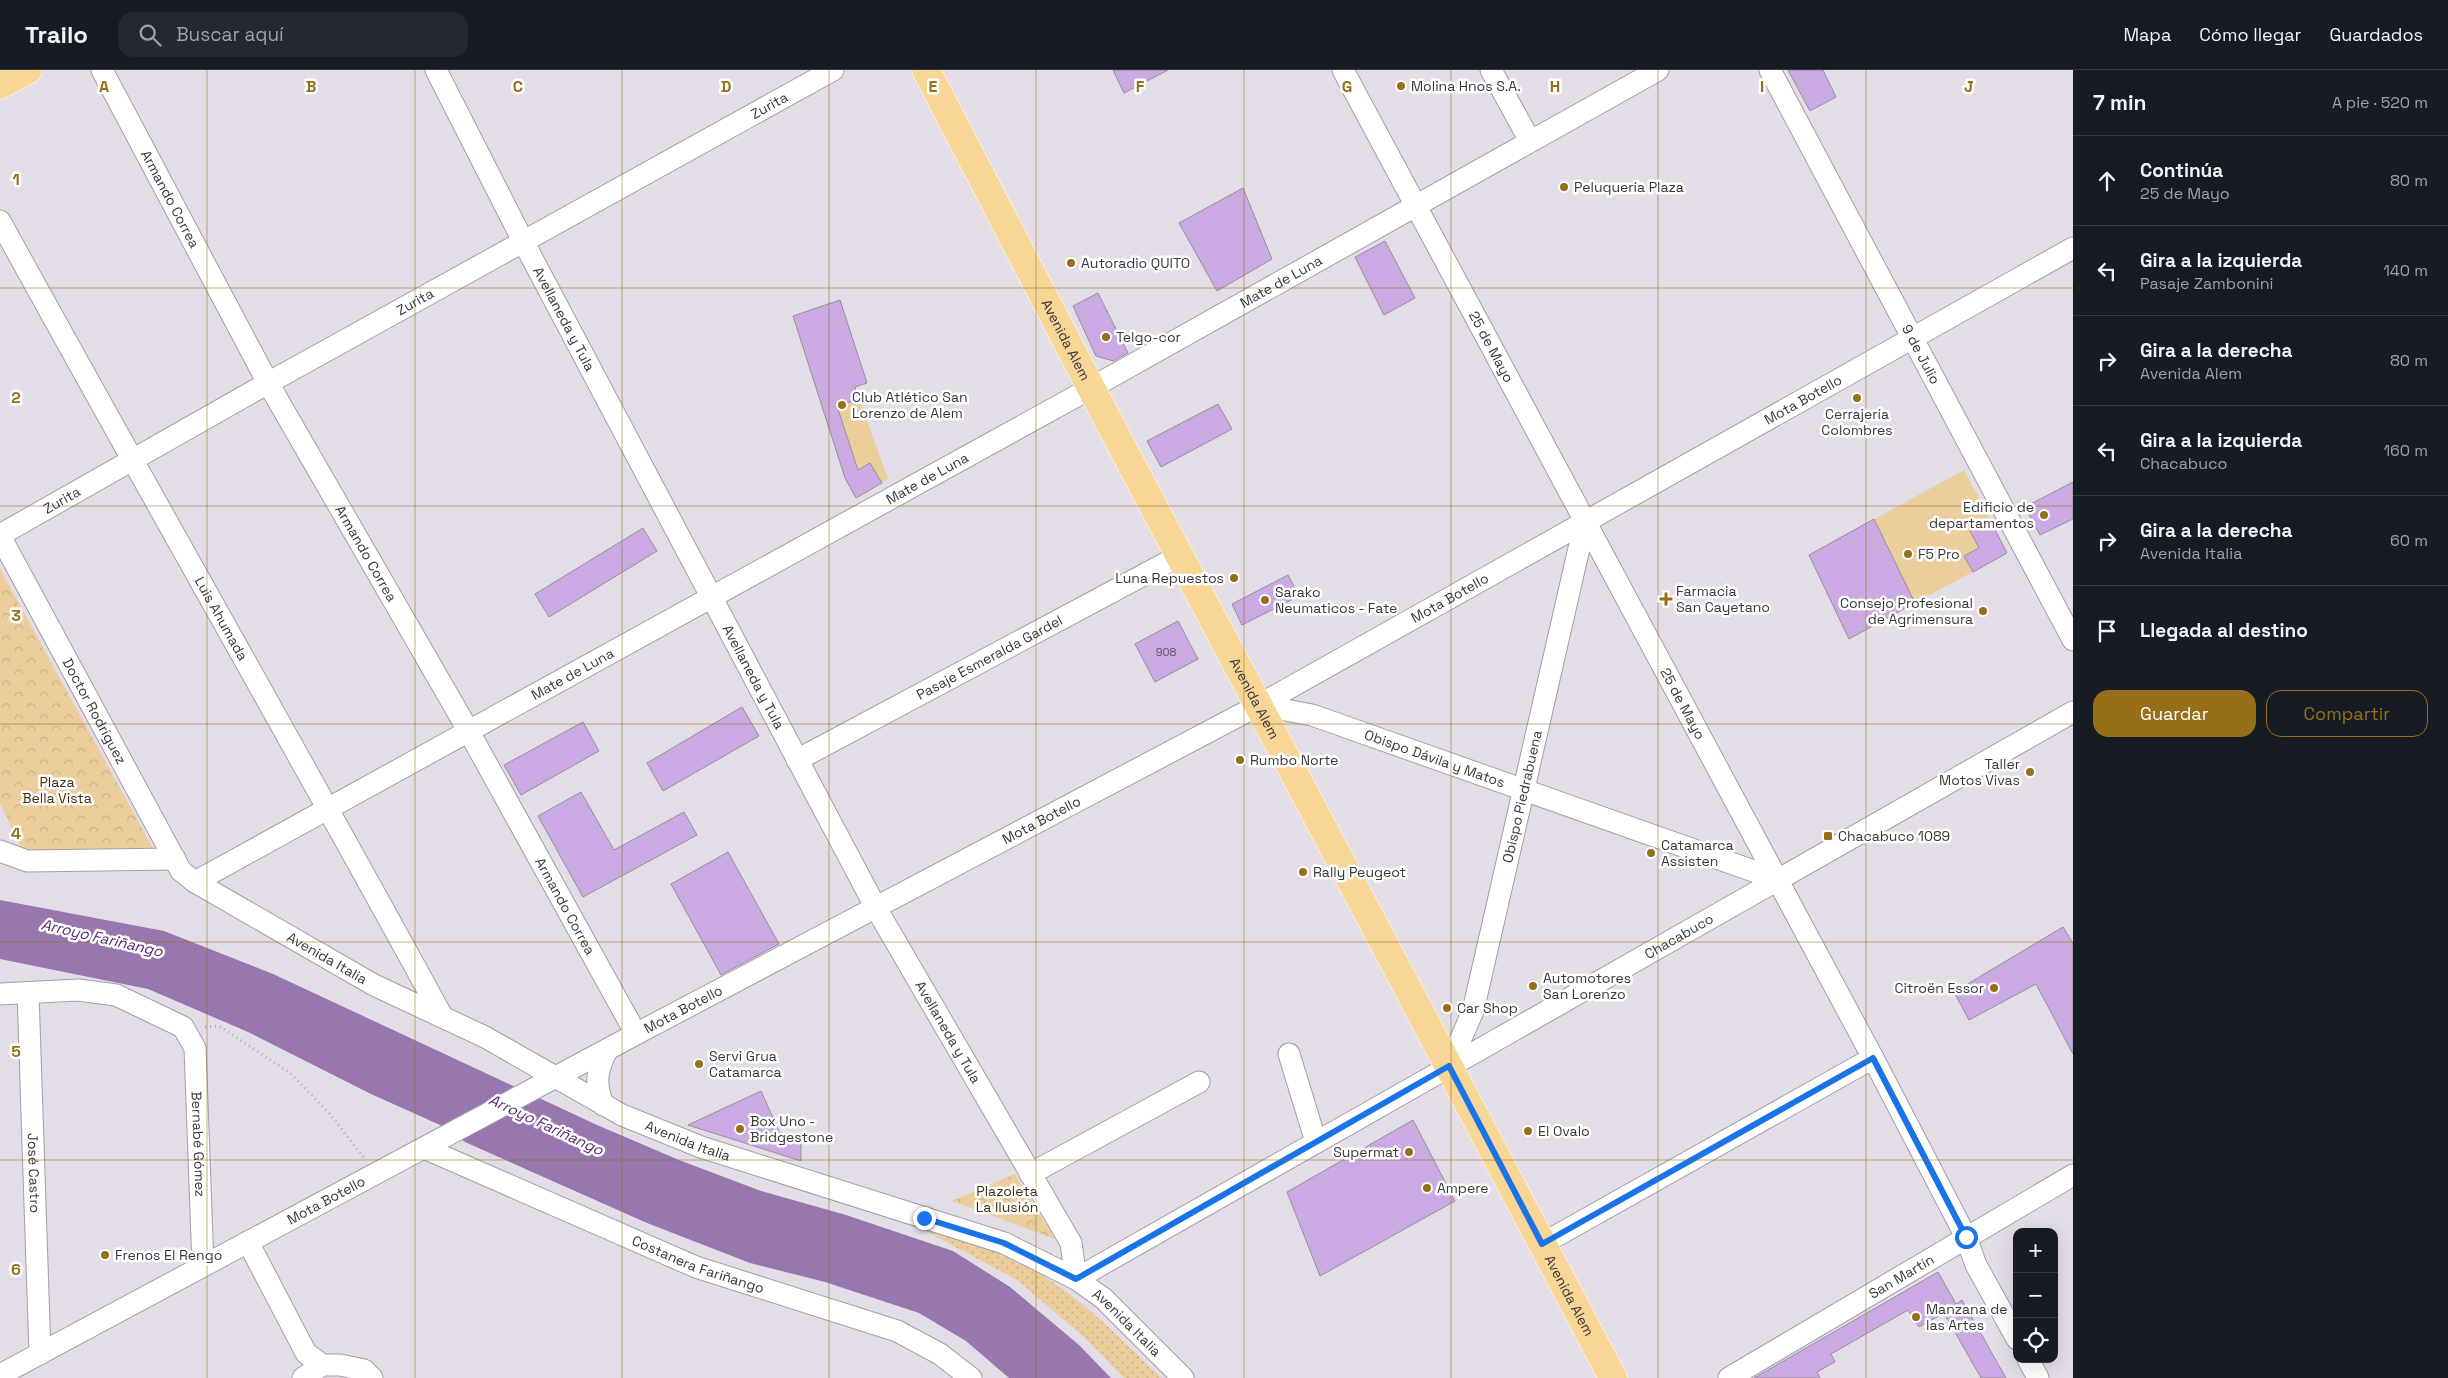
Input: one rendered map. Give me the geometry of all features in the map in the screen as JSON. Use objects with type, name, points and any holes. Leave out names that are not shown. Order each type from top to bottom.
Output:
[{"type":"main road","points":[[0,84],[28,70]]},
{"type":"main road","name":"Avenida Alem","points":[[926,70],[1179,556],[1613,1378]]},
{"type":"street","name":"Armando Correa","points":[[102,70],[268,383],[468,730],[636,1034]]},
{"type":"street","name":"Avellaneda y Tula","points":[[436,70],[523,241],[876,908],[1071,1244],[1076,1279]]},
{"type":"street","name":"Zurita","points":[[0,536],[268,383],[833,70]]},
{"type":"street","name":"25 de Mayo","points":[[1343,70],[1873,1058],[1966,1237],[1976,1265],[2013,1332]]},
{"type":"street","points":[[1491,70],[1530,141]]},
{"type":"street","name":"Mate de Luna","points":[[195,882],[1091,388],[1658,70]]},
{"type":"street","name":"9 de Julio","points":[[1770,70],[2073,640]]},
{"type":"street","name":"Luis Ahumada","points":[[0,222],[132,461],[328,807],[442,1016]]},
{"type":"street","name":"Mota Botello","points":[[0,1375],[636,1034],[1259,705],[2073,248]]},
{"type":"street","name":"Obispo Piedrabuena","points":[[1449,1066],[1473,1011],[1585,522]]},
{"type":"street","name":"Doctor Rodríguez","points":[[0,536],[175,859],[182,871],[195,882]]},
{"type":"street","name":"Pasaje Esmeralda Gardel","points":[[797,760],[1179,556]]},
{"type":"street","name":"Obispo Dávila y Matos","points":[[1259,705],[1312,715],[1776,879]]},
{"type":"street","name":"Chacabuco","points":[[1076,1279],[1776,879],[2073,712]]},
{"type":"street","points":[[0,851],[27,861],[175,859]]},
{"type":"street","name":"Avenida Italia","points":[[195,882],[374,985],[442,1016],[558,1077],[622,1115],[701,1147],[1004,1243],[1076,1279],[1103,1298],[1183,1378]]},
{"type":"street","points":[[0,994],[78,990],[116,994],[183,1027]]},
{"type":"street","name":"José Castro","points":[[28,993],[40,1354]]},
{"type":"street","name":"Bernabé Gómez","points":[[183,1027],[195,1048],[203,1266]]},
{"type":"street","points":[[603,1105],[596,1087],[600,1065],[607,1050]]},
{"type":"street","points":[[1289,1054],[1316,1142]]},
{"type":"street","points":[[1542,1244],[1873,1058]]},
{"type":"street","points":[[1030,1174],[1199,1082]]},
{"type":"street","name":"Costanera Fariñango","points":[[432,1144],[696,1267],[897,1331],[940,1354],[971,1378]]},
{"type":"street","name":"San Martín","points":[[1728,1378],[2073,1175]]},
{"type":"street","points":[[248,1242],[306,1353],[322,1365]]},
{"type":"street","points":[[2030,1363],[2038,1378]]},
{"type":"street","points":[[303,1378],[322,1365],[340,1365],[364,1370],[372,1378]]},
{"type":"path","points":[[183,1027],[219,1026],[290,1073],[329,1113],[376,1174]]},
{"type":"green space","name":"Club Atlético San Lorenzo de Alem","points":[[840,300],[867,383],[855,387],[888,479],[856,498],[845,478],[793,316]]},
{"type":"green space","name":"F5 Pro","points":[[1964,470],[2007,553],[1849,639],[1809,555]]},
{"type":"green space","name":"Plaza Bella Vista","points":[[0,569],[154,850],[22,850],[0,803]]},
{"type":"green space","name":"Plazoleta La Ilusión","points":[[1015,1174],[1055,1239],[952,1201]]},
{"type":"green space","points":[[920,1228],[1006,1256],[1050,1280],[1100,1319],[1161,1378],[1124,1378],[1085,1338],[1017,1280]]},
{"type":"water","name":"Arroyo Fariñango","points":[[0,900],[164,931],[273,974],[597,1125],[679,1160],[761,1191],[846,1215],[953,1251],[1010,1287],[1079,1345],[1111,1378],[1009,1378],[966,1341],[919,1313],[825,1282],[750,1263],[647,1223],[465,1142],[440,1125],[371,1094],[248,1032],[148,989],[0,959]]},
{"type":"building","points":[[1113,70],[1168,70],[1124,93]]},
{"type":"building","points":[[1788,70],[1823,70],[1836,97],[1810,111]]},
{"type":"building","points":[[1243,188],[1272,259],[1217,291],[1179,223]]},
{"type":"building","points":[[1385,241],[1415,298],[1384,315],[1355,257]]},
{"type":"building","points":[[1098,293],[1128,353],[1113,361],[1096,356],[1073,306]]},
{"type":"building","name":"Club Atlético San Lorenzo de Alem","points":[[840,300],[867,383],[855,387],[859,399],[837,406],[858,470],[870,463],[882,483],[856,498],[845,478],[793,316]]},
{"type":"building","points":[[1218,404],[1232,429],[1161,467],[1147,441]]},
{"type":"building","points":[[2073,482],[2073,519],[2040,535],[2025,507]]},
{"type":"building","points":[[1874,519],[1915,603],[1849,639],[1809,555]]},
{"type":"building","points":[[1990,520],[2007,553],[1973,572],[1964,556],[1979,548],[1970,531]]},
{"type":"building","points":[[643,528],[657,551],[549,617],[535,594]]},
{"type":"building","name":"Sarako Neumaticos - Fate","points":[[1288,575],[1299,596],[1242,625],[1232,604]]},
{"type":"building","points":[[1178,621],[1198,659],[1155,682],[1135,644]]},
{"type":"building","points":[[742,707],[759,736],[663,791],[647,763]]},
{"type":"building","points":[[583,722],[599,751],[521,795],[504,765]]},
{"type":"building","points":[[581,792],[614,850],[684,812],[697,835],[583,897],[538,816]]},
{"type":"building","points":[[728,852],[779,944],[721,975],[671,884]]},
{"type":"building","name":"Citroën Essor","points":[[2063,927],[2073,943],[2073,1054],[2036,984],[1969,1020],[1954,992]]},
{"type":"building","name":"Box Uno - Bridgestone","points":[[761,1091],[783,1140],[801,1133],[801,1161],[688,1125]]},
{"type":"building","points":[[1413,1120],[1455,1201],[1320,1276],[1287,1192]]},
{"type":"building","points":[[1938,1272],[1956,1304],[1962,1300],[2006,1378],[1981,1378],[1944,1313],[1919,1327],[1908,1310],[1831,1354],[1835,1362],[1817,1372],[1820,1378],[1754,1378]]},
{"type":"place","name":"Molina Hnos S.A.","points":[[1401,86]]},
{"type":"place","name":"Peluquería Plaza","points":[[1564,187]]},
{"type":"place","name":"Autoradio QUITO","points":[[1071,263]]},
{"type":"place","name":"Telgo-cor","points":[[1106,337]]},
{"type":"place","name":"Cerrajería Colombres","points":[[1857,398]]},
{"type":"place","name":"Club Atlético San Lorenzo de Alem","points":[[842,405]]},
{"type":"place","name":"Edificio de departamentos","points":[[2044,515]]},
{"type":"place","name":"F5 Pro","points":[[1908,554]]},
{"type":"place","name":"Luna Repuestos","points":[[1234,578]]},
{"type":"place","name":"Farmacia San Cayetano","points":[[1666,599]]},
{"type":"place","name":"Sarako Neumaticos - Fate","points":[[1265,600]]},
{"type":"place","name":"Consejo Profesional de Agrimensura","points":[[1983,611]]},
{"type":"place","name":"Rumbo Norte","points":[[1240,760]]},
{"type":"place","name":"Taller Motos Vivas","points":[[2030,772]]},
{"type":"place","name":"Chacabuco 1089","points":[[1828,836]]},
{"type":"place","name":"Catamarca Assisten","points":[[1651,853]]},
{"type":"place","name":"Rally Peugeot","points":[[1303,872]]},
{"type":"place","name":"Automotores San Lorenzo","points":[[1533,986]]},
{"type":"place","name":"Citroën Essor","points":[[1994,988]]},
{"type":"place","name":"Car Shop","points":[[1447,1008]]},
{"type":"place","name":"Servi Grua Catamarca","points":[[699,1064]]},
{"type":"place","name":"Box Uno - Bridgestone","points":[[740,1129]]},
{"type":"place","name":"El Ovalo","points":[[1528,1131]]},
{"type":"place","name":"Supermat","points":[[1409,1152]]},
{"type":"place","name":"Ampere","points":[[1427,1188]]},
{"type":"place","name":"Frenos El Rengo","points":[[105,1255]]},
{"type":"place","name":"Manzana de las Artes","points":[[1916,1317]]},
{"type":"route","points":[[924,1218],[1004,1243],[1076,1279],[1449,1066],[1542,1244],[1873,1058],[1966,1237]]}]
